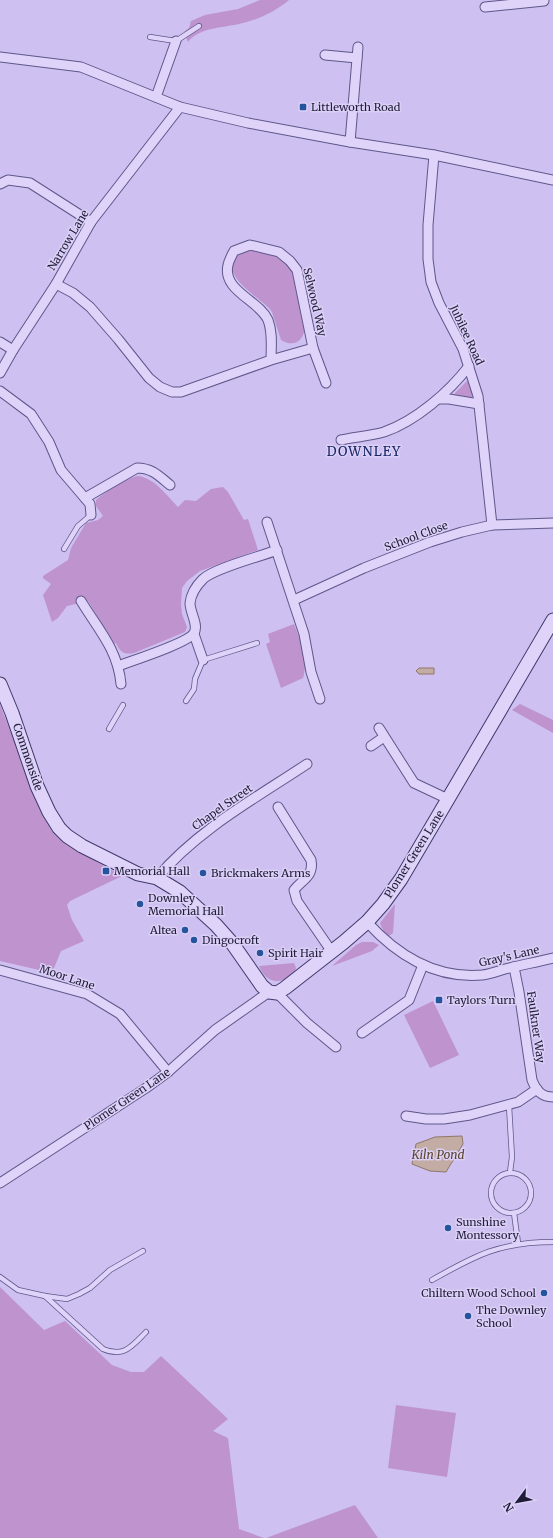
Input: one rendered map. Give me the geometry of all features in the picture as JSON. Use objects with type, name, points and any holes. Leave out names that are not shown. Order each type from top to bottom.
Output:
[{"type":"street","points":[[485,7],[547,2]]},
{"type":"street","points":[[156,97],[176,41]]},
{"type":"street","points":[[350,142],[358,47]]},
{"type":"street","points":[[325,55],[357,58]]},
{"type":"street","points":[[0,57],[81,66],[180,107],[248,123],[350,142],[434,155],[553,180]]},
{"type":"street","name":"Narrow Lane","points":[[0,373],[13,350],[56,284],[91,222],[180,107]]},
{"type":"street","name":"Jubilee Road","points":[[434,155],[428,225],[428,259],[431,282],[439,303],[463,348],[478,396],[492,525]]},
{"type":"street","points":[[0,184],[8,180],[30,183],[91,222]]},
{"type":"street","name":"Selwood Way","points":[[271,360],[272,334],[268,321],[260,308],[234,288],[228,277],[228,266],[234,251],[250,245],[279,252],[290,261],[297,270],[313,348],[326,383]]},
{"type":"street","name":"Selwood Way","points":[[56,284],[73,293],[90,307],[150,378],[160,387],[172,392],[188,390],[271,360],[313,348]]},
{"type":"street","points":[[0,342],[13,350]]},
{"type":"street","points":[[341,440],[383,432],[395,427],[438,399],[459,379],[469,366]]},
{"type":"street","points":[[0,391],[31,414],[49,442],[61,470],[90,504],[91,515]]},
{"type":"street","points":[[438,399],[449,399],[479,404]]},
{"type":"street","points":[[85,498],[137,468],[146,468],[155,472],[170,485]]},
{"type":"street","points":[[267,522],[294,600],[304,634],[311,672],[320,699]]},
{"type":"street","name":"School Close","points":[[294,600],[364,568],[430,542],[492,525],[553,523]]},
{"type":"street","points":[[203,660],[194,634],[196,628],[190,604],[192,594],[197,585],[204,578],[220,570],[277,550]]},
{"type":"street","points":[[80,601],[111,647],[118,666],[121,685]]},
{"type":"street","name":"Plomer Green Lane","points":[[0,1183],[134,1097],[168,1072],[215,1030],[273,993],[285,988],[332,952],[367,922],[401,879],[553,620]]},
{"type":"street","points":[[118,666],[181,642],[194,634]]},
{"type":"street","name":"Commonside","points":[[0,684],[12,713],[37,786],[48,812],[59,828],[67,836],[82,846],[138,874],[157,878],[180,892],[216,925],[240,954],[262,986],[273,993]]},
{"type":"street","points":[[378,728],[414,783],[448,799]]},
{"type":"street","points":[[371,746],[384,737]]},
{"type":"street","name":"Chapel Street","points":[[157,878],[172,860],[203,834],[307,764]]},
{"type":"street","points":[[278,807],[312,864],[312,868],[308,876],[294,890],[297,901],[332,952]]},
{"type":"street","name":"Gray's Lane","points":[[367,922],[391,945],[411,960],[462,975],[483,975],[553,958]]},
{"type":"street","points":[[362,1033],[409,1000],[424,965]]},
{"type":"street","name":"Faulkner Way","points":[[514,967],[530,1072],[537,1089]]},
{"type":"street","name":"Moor Lane","points":[[0,970],[87,994],[120,1014],[168,1072]]},
{"type":"street","points":[[273,993],[336,1047]]},
{"type":"street","points":[[406,1116],[426,1119],[444,1119],[470,1115],[508,1106],[518,1102],[537,1089],[543,1095],[553,1097]]},
{"type":"lane","points":[[150,36],[176,41],[199,26]]},
{"type":"lane","points":[[64,549],[78,526],[91,515]]},
{"type":"lane","points":[[186,701],[194,689],[195,679],[203,660],[257,643]]},
{"type":"lane","points":[[109,729],[123,705]]},
{"type":"lane","points":[[508,1106],[512,1157],[510,1172]]},
{"type":"lane","points":[[510,1172],[522,1176],[530,1185],[531,1191],[531,1197],[525,1208],[514,1213],[509,1213],[498,1209],[494,1205],[490,1195],[490,1189],[495,1179],[499,1175],[510,1172]]},
{"type":"lane","points":[[514,1213],[518,1243]]},
{"type":"lane","points":[[432,1280],[473,1257],[489,1251],[518,1243],[553,1242]]},
{"type":"lane","points":[[0,1277],[18,1290],[67,1299],[90,1288],[110,1270],[143,1251]]},
{"type":"lane","points":[[45,1296],[103,1349],[109,1352],[123,1352],[130,1349],[146,1332]]},
{"type":"shaded area","points":[[260,0],[289,0],[272,12],[259,18],[199,33],[188,42],[184,32],[189,28],[191,21],[205,15],[238,9]]},
{"type":"shaded area","points":[[247,247],[278,256],[291,267],[305,326],[303,336],[298,342],[290,343],[281,340],[272,312],[249,292],[236,278],[232,263],[236,255]]},
{"type":"shaded area","points":[[467,381],[471,385],[472,397],[470,399],[454,395],[456,392]]},
{"type":"shaded area","points":[[138,476],[150,480],[178,507],[185,500],[196,501],[211,489],[223,487],[228,492],[244,520],[248,519],[258,550],[200,571],[187,581],[182,588],[181,605],[182,614],[187,627],[185,632],[134,653],[128,654],[121,651],[116,643],[114,644],[88,601],[67,606],[58,618],[52,622],[43,595],[51,584],[43,578],[43,576],[68,560],[71,548],[86,523],[98,520],[103,516],[96,506],[96,500],[128,479]]},
{"type":"shaded area","points":[[294,624],[305,658],[305,671],[303,678],[281,688],[266,644],[270,642],[268,634]]},
{"type":"shaded area","points":[[520,704],[553,720],[553,733],[512,710]]},
{"type":"shaded area","points":[[0,705],[39,804],[51,830],[69,846],[122,876],[70,901],[67,905],[72,920],[84,941],[61,951],[52,973],[0,961]]},
{"type":"shaded area","points":[[395,904],[393,933],[389,936],[384,933],[380,923]]},
{"type":"shaded area","points":[[362,942],[373,942],[379,945],[372,951],[332,966],[356,945]]},
{"type":"shaded area","points":[[294,963],[296,968],[293,974],[288,978],[279,981],[270,980],[261,971],[259,966]]},
{"type":"shaded area","points":[[433,1001],[459,1055],[430,1068],[404,1015]]},
{"type":"shaded area","points":[[0,1287],[44,1330],[65,1321],[112,1365],[131,1372],[144,1372],[161,1356],[228,1419],[213,1431],[228,1438],[239,1529],[264,1538],[0,1538]]},
{"type":"shaded area","points":[[396,1405],[456,1413],[447,1477],[388,1468]]},
{"type":"shaded area","points":[[355,1505],[378,1538],[266,1538]]},
{"type":"water","points":[[419,668],[434,668],[434,674],[419,674],[416,671]]},
{"type":"water","name":"Kiln Pond","points":[[462,1136],[463,1144],[446,1172],[430,1171],[412,1164],[416,1144],[435,1137]]},
{"type":"place","name":"Littleworth Road","points":[[303,107]]},
{"type":"place","name":"Memorial Hall","points":[[106,871]]},
{"type":"place","name":"Brickmakers Arms","points":[[203,873]]},
{"type":"place","name":"Downley Memorial Hall","points":[[140,904]]},
{"type":"place","name":"Altea","points":[[185,930]]},
{"type":"place","name":"Dingocroft","points":[[194,940]]},
{"type":"place","name":"Spirit Hair","points":[[260,953]]},
{"type":"place","name":"Taylors Turn","points":[[439,1000]]},
{"type":"place","name":"Sunshine Montessory","points":[[448,1228]]},
{"type":"place","name":"Chiltern Wood School","points":[[544,1293]]},
{"type":"place","name":"The Downley School","points":[[468,1316]]},
{"type":"district","name":"DOWNLEY","points":[[364,451]]}]
